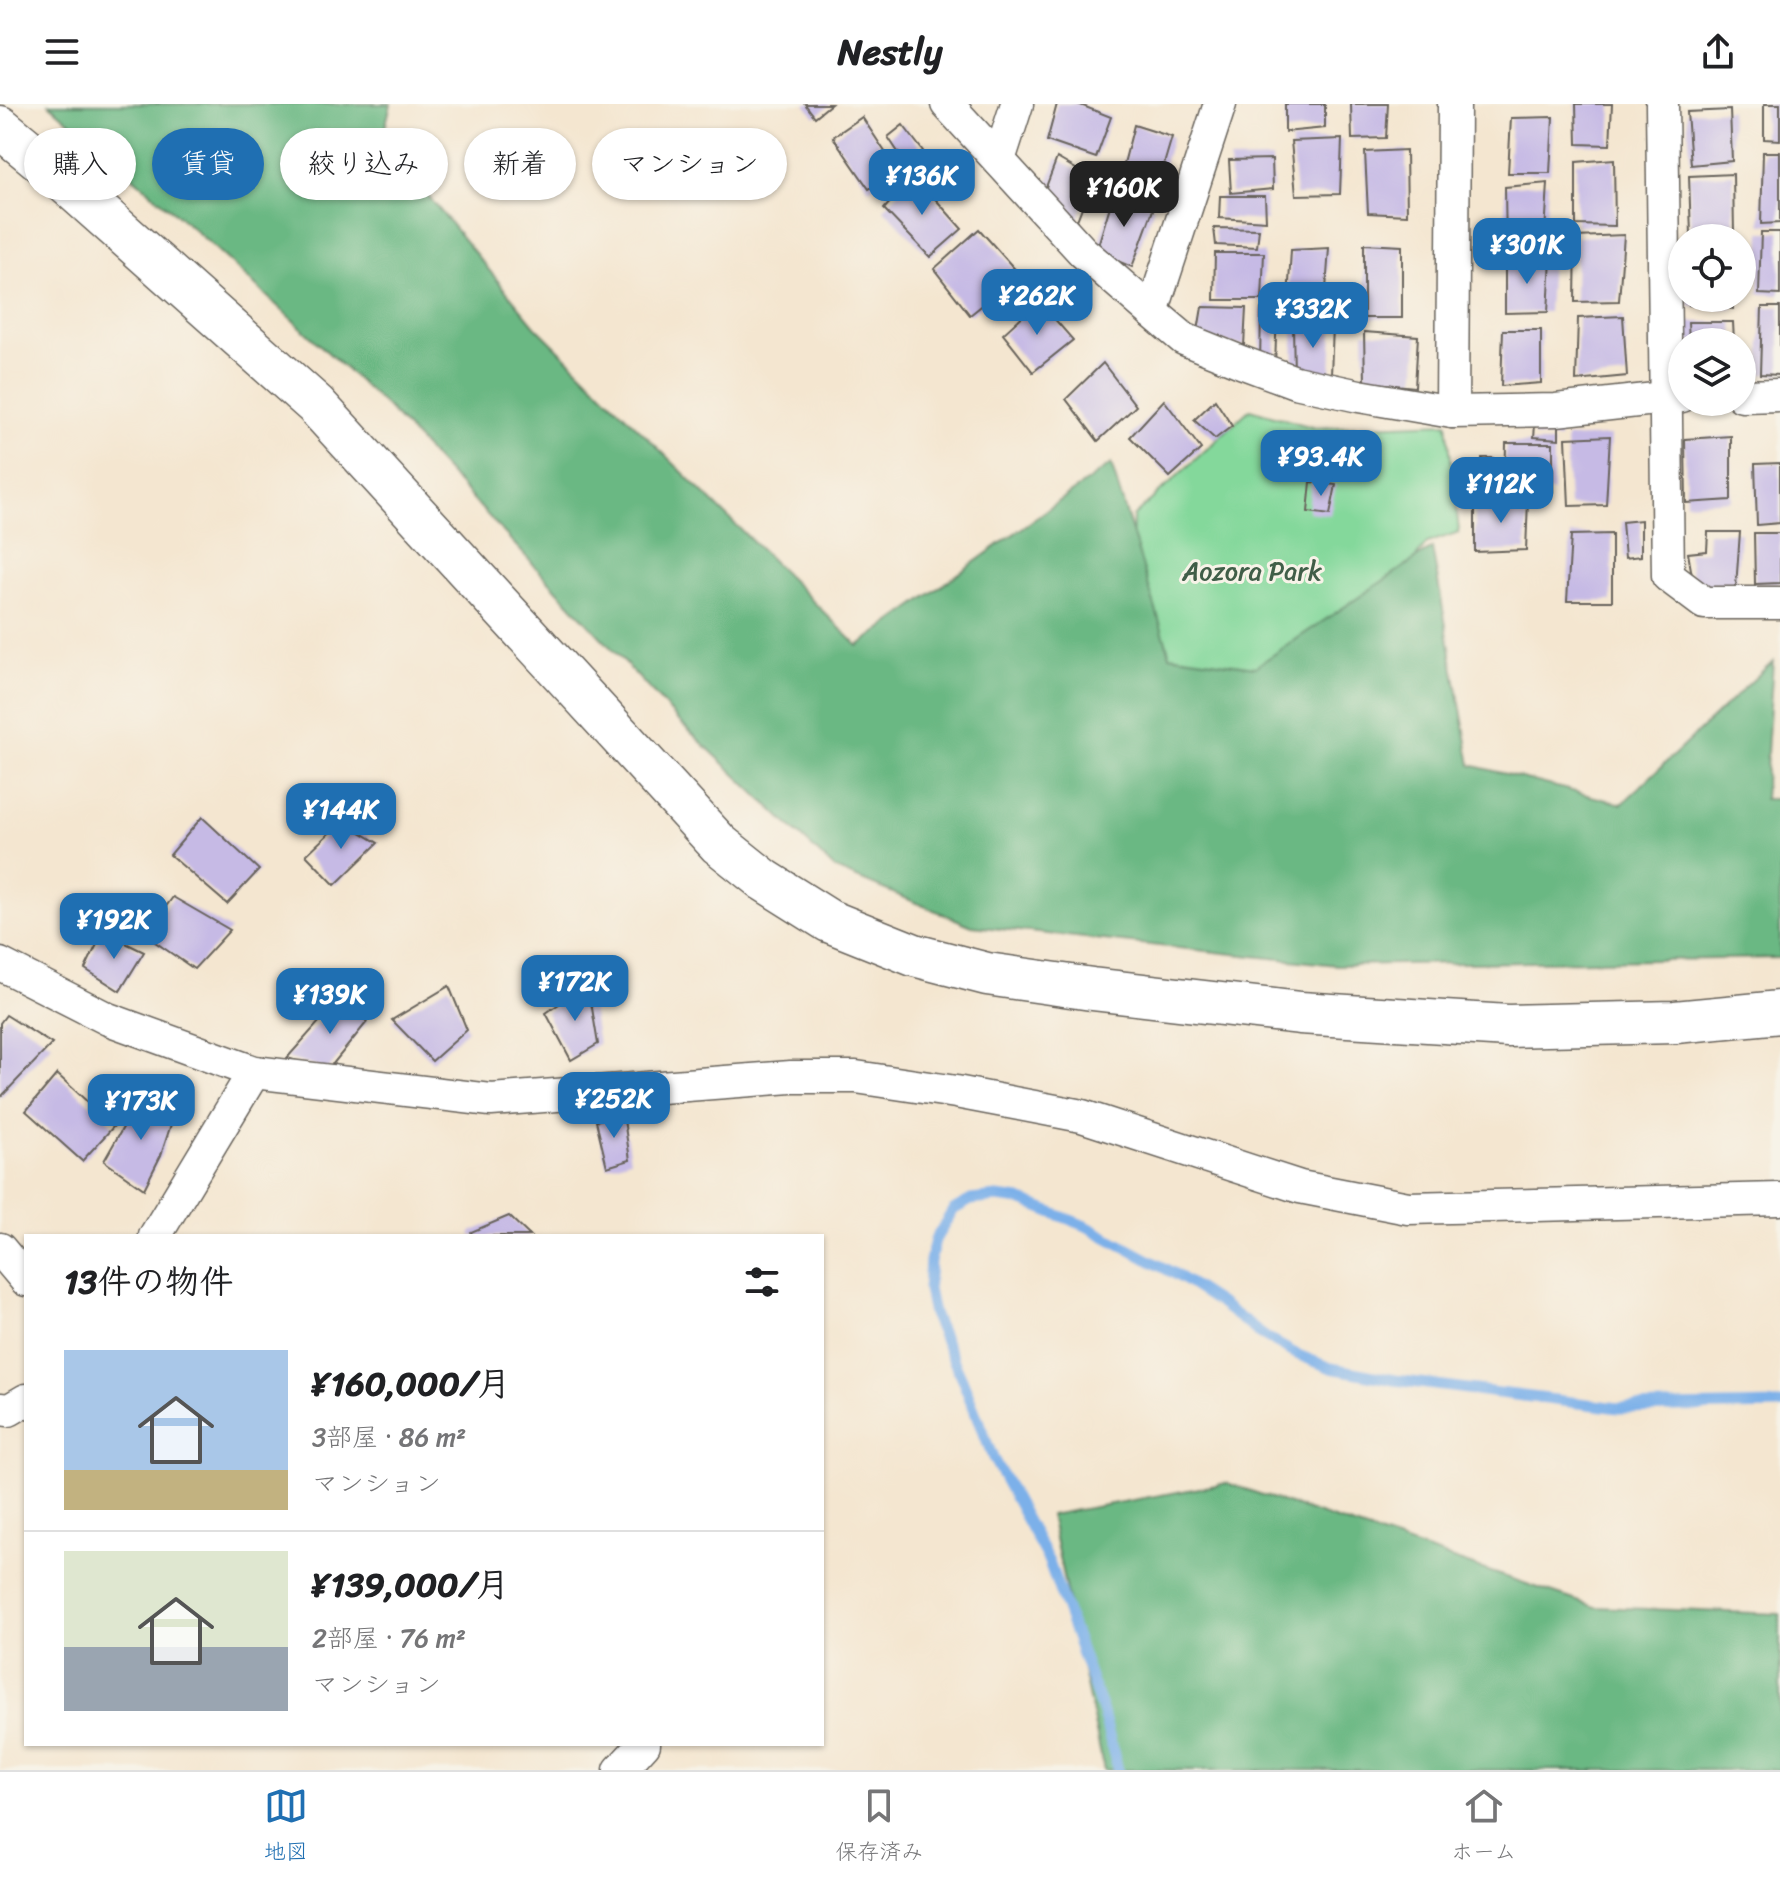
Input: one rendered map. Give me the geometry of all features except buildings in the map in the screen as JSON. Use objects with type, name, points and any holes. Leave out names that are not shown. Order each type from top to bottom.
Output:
[{"type":"street","points":[[947,104],[1083,252],[1184,339],[1295,382],[1452,412],[1556,410],[1668,397]]},
{"type":"street","points":[[999,160],[1017,104]]},
{"type":"street","points":[[1152,312],[1220,104]]},
{"type":"street","points":[[1452,412],[1454,104]]},
{"type":"street","points":[[1662,104],[1670,328]]},
{"type":"street","points":[[0,127],[316,405],[719,844],[764,880],[829,921],[914,955],[987,974],[1300,1013],[1508,1026],[1675,1022],[1780,1012]]},
{"type":"street","points":[[1756,396],[1780,395]]},
{"type":"street","points":[[1672,416],[1668,576],[1704,603],[1780,603]]},
{"type":"street","points":[[0,964],[108,1019],[254,1072],[491,1100],[791,1077],[856,1077],[1082,1116],[1300,1187],[1408,1208],[1780,1199]]},
{"type":"street","points":[[156,1234],[254,1072]]},
{"type":"street","points":[[0,1249],[24,1278]]},
{"type":"street","points":[[0,1409],[9,1410],[24,1401]]},
{"type":"street","points":[[620,1770],[642,1746]]},
{"type":"green space","points":[[49,104],[391,104],[385,128],[280,128],[280,200],[431,200],[535,326],[858,646],[1111,464],[1170,655],[1255,667],[1432,548],[1471,765],[1622,804],[1773,661],[1764,799],[1780,799],[1780,958],[1337,965],[972,926],[835,869],[679,721],[388,408],[160,200],[264,200],[264,128],[152,128],[152,193],[136,179],[136,128],[77,128]]},
{"type":"green space","name":"Aozora Park","points":[[1250,409],[1315,428],[1447,423],[1459,532],[1427,543],[1344,653],[1268,709],[1130,647],[1133,517]]},
{"type":"green space","points":[[1227,1483],[1595,1607],[1780,1614],[1780,1770],[1104,1770],[1050,1515]]},
{"type":"waterway","points":[[1118,1770],[1103,1713],[1049,1562],[993,1458],[933,1314],[928,1289],[935,1240],[953,1210],[971,1200],[997,1197],[1020,1200],[1086,1226],[1175,1274],[1265,1337],[1331,1368],[1395,1380],[1619,1408],[1780,1405]]}]
